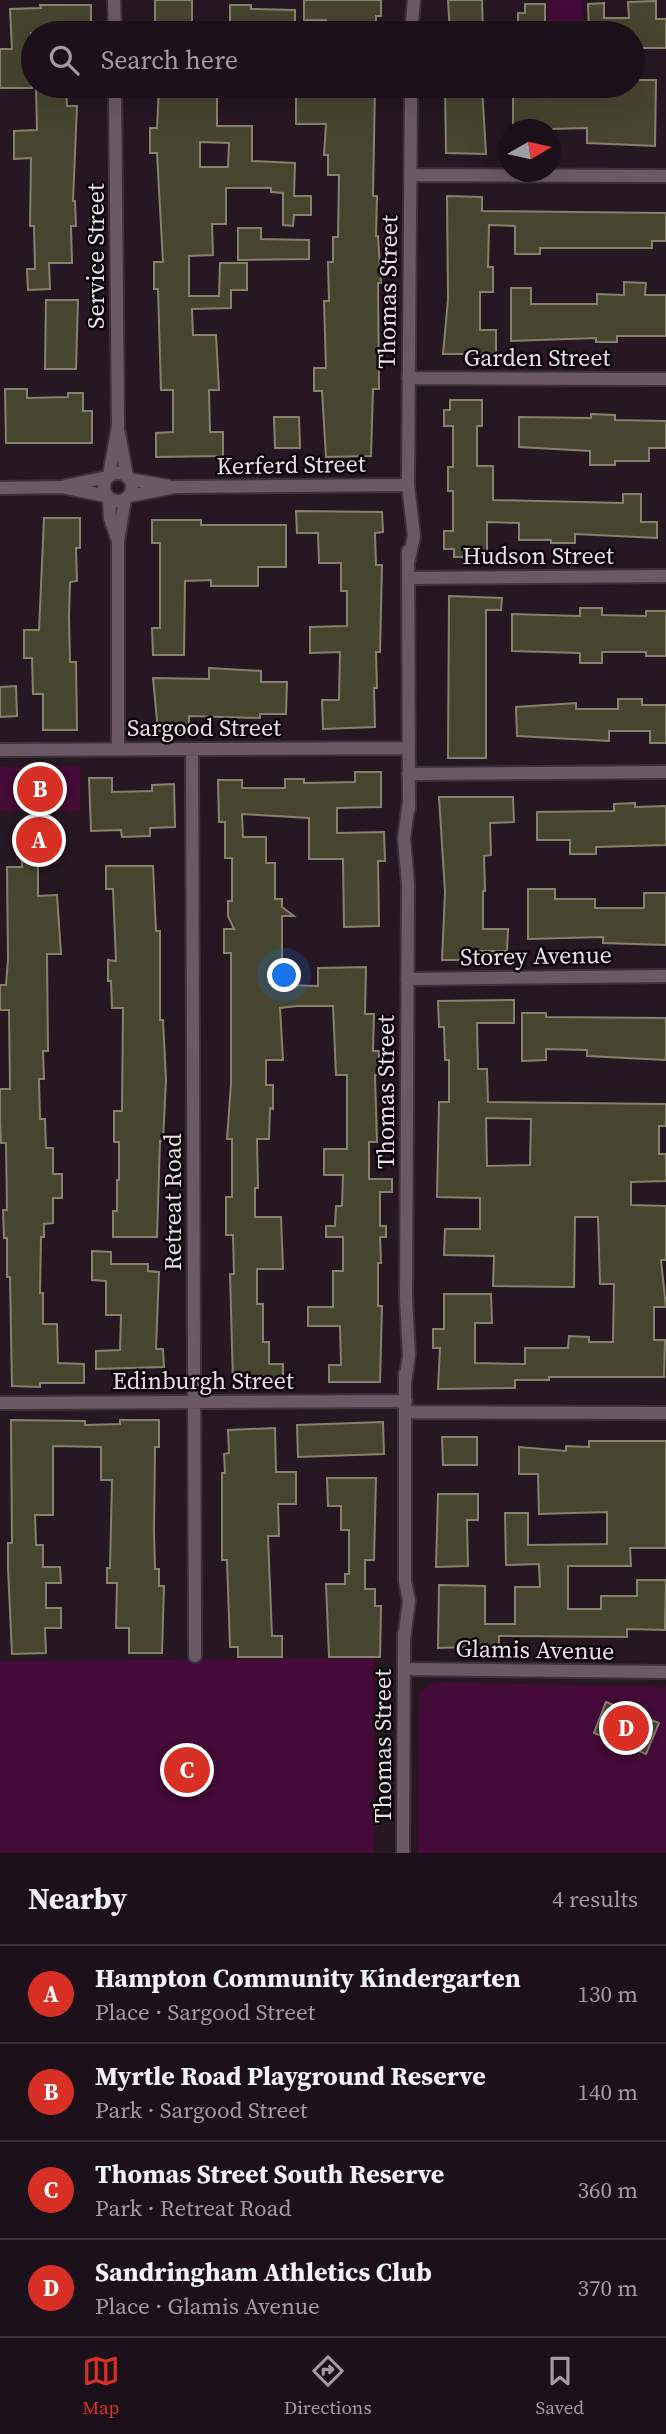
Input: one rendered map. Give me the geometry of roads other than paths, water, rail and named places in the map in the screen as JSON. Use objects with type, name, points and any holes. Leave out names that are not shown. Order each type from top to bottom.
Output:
[{"type":"street","points":[[115,1],[115,21]]},
{"type":"street","name":"Service Street","points":[[115,98],[118,426],[128,478]]},
{"type":"street","name":"Thomas Street","points":[[403,1853],[404,1639],[409,1601],[405,1537],[405,1383],[401,1348],[406,1299],[408,884],[412,852],[408,774],[409,559],[414,536],[408,492],[411,98]]},
{"type":"street","points":[[411,175],[666,176]]},
{"type":"street","name":"Garden Street","points":[[408,378],[666,379]]},
{"type":"street","name":"Service Street","points":[[108,476],[118,426]]},
{"type":"street","points":[[0,488],[61,487],[117,473],[128,478],[132,487],[118,541],[118,749]]},
{"type":"street","points":[[108,476],[103,488],[108,497],[110,518],[118,541]]},
{"type":"street","name":"Kerferd Street","points":[[128,478],[175,487],[408,492]]},
{"type":"street","points":[[61,487],[108,497],[127,498]]},
{"type":"street","name":"Kerferd Street","points":[[127,498],[175,487]]},
{"type":"street","name":"Hudson Street","points":[[409,578],[666,576]]},
{"type":"street","name":"Sargood Street","points":[[0,750],[408,747]]},
{"type":"street","name":"Retreat Road","points":[[192,748],[195,1656]]},
{"type":"street","points":[[408,774],[666,772]]},
{"type":"street","name":"Storey Avenue","points":[[407,979],[666,976]]},
{"type":"street","name":"Edinburgh Street","points":[[0,1403],[194,1402],[666,1413]]},
{"type":"street","name":"Glamis Avenue","points":[[404,1669],[666,1672]]},
{"type":"place","name":"Myrtle Road Playground Reserve","points":[[40,789]]},
{"type":"place","name":"Hampton Community Kindergarten","points":[[39,840]]},
{"type":"place","name":"Sandringham Athletics Club","points":[[626,1728]]},
{"type":"place","name":"Thomas Street South Reserve","points":[[187,1770]]}]
